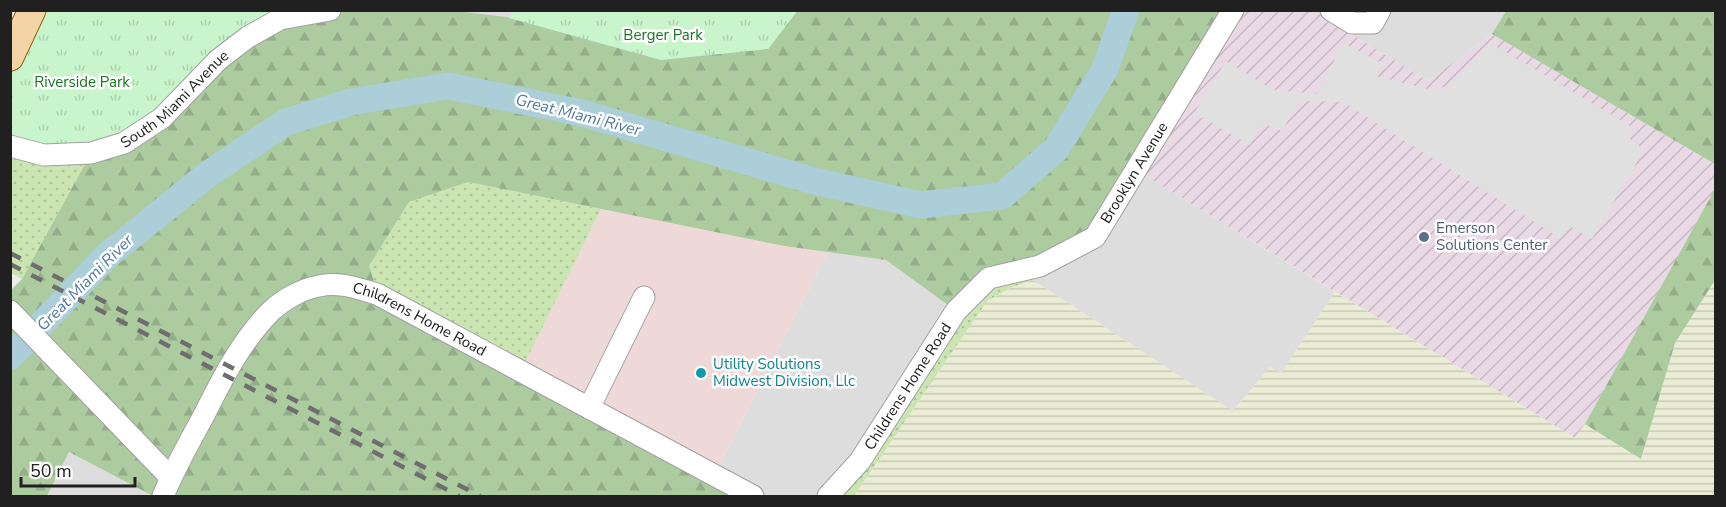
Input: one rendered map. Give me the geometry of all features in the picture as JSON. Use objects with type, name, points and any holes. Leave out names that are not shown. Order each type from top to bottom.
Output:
[{"type":"main road","points":[[13,46],[32,10]]},
{"type":"street","name":"South Miami Avenue","points":[[10,146],[44,155],[91,153],[123,143],[162,118],[218,60],[248,37],[280,19],[330,10]]},
{"type":"street","name":"Brooklyn Avenue","points":[[989,278],[1040,266],[1095,237],[1233,10]]},
{"type":"street","points":[[1332,10],[1352,23],[1373,23],[1380,10]]},
{"type":"street","name":"Childrens Home Road","points":[[828,496],[860,460],[956,311],[989,278]]},
{"type":"street","name":"Childrens Home Road","points":[[167,487],[222,380],[249,336],[272,310],[295,294],[320,285],[347,285],[377,294],[753,496]]},
{"type":"street","points":[[589,408],[644,297]]},
{"type":"street","points":[[10,311],[167,487]]},
{"type":"shaded area","points":[[1312,10],[1428,81],[1492,34],[1715,164],[1716,189],[1585,424],[1575,438],[1136,170],[1233,11]]},
{"type":"shaded area","points":[[456,11],[514,11],[509,18]]},
{"type":"shaded area","points":[[1312,11],[1506,11],[1492,34],[1428,81]]},
{"type":"shaded area","points":[[1344,43],[1383,64],[1376,76],[1432,90],[1448,86],[1490,43],[1632,127],[1628,137],[1644,150],[1592,239],[1571,227],[1560,238],[1343,102],[1299,101],[1282,131],[1263,123],[1250,145],[1194,113],[1226,61],[1273,90],[1316,94]]},
{"type":"shaded area","points":[[1136,170],[1335,292],[1281,373],[1270,367],[1233,411],[1021,270]]},
{"type":"shaded area","points":[[601,209],[784,246],[828,252],[714,476],[521,371]]},
{"type":"shaded area","points":[[828,252],[886,260],[956,311],[828,496],[753,496],[714,476]]},
{"type":"shaded area","points":[[69,452],[153,496],[47,496]]},
{"type":"green space","name":"Berger Park","points":[[514,10],[797,11],[768,49],[661,60],[509,18]]},
{"type":"green space","name":"Riverside Park","points":[[32,11],[330,11],[280,19],[124,143],[11,146],[11,57]]},
{"type":"green space","points":[[330,11],[456,11],[768,49],[797,11],[1219,11],[1221,30],[1095,237],[1021,270],[956,311],[886,260],[784,246],[468,182],[409,202],[369,266],[378,294],[753,496],[153,496],[69,452],[47,496],[11,496],[10,291],[22,279],[91,153],[248,37]]},
{"type":"green space","points":[[1506,11],[1715,11],[1715,164],[1492,34]]},
{"type":"green space","points":[[10,146],[91,153],[22,279],[11,273]]},
{"type":"green space","points":[[468,182],[601,209],[521,371],[377,294],[369,266],[409,202]]},
{"type":"green space","points":[[1715,189],[1715,280],[1675,343],[1641,459],[1585,424]]},
{"type":"green space","points":[[1021,270],[1033,280],[1012,287],[987,301],[854,496],[828,496],[956,311]]},
{"type":"green space","points":[[1033,280],[1233,411],[1270,367],[1281,373],[1335,292],[1575,438],[1585,424],[1641,459],[1675,343],[1715,280],[1715,496],[854,496],[987,301],[1012,287]]},
{"type":"waterway","name":"Great Miami River","points":[[10,357],[108,255],[207,175],[286,122],[351,102],[448,86],[582,113],[814,181],[921,205],[1002,196],[1056,149],[1105,69],[1126,10]]},
{"type":"railway","points":[[10,253],[480,496]]},
{"type":"railway","points":[[10,264],[459,496]]},
{"type":"place","name":"Emerson Solutions Center","points":[[1424,237]]},
{"type":"place","name":"Utility Solutions Midwest Division, Llc","points":[[701,373]]}]
